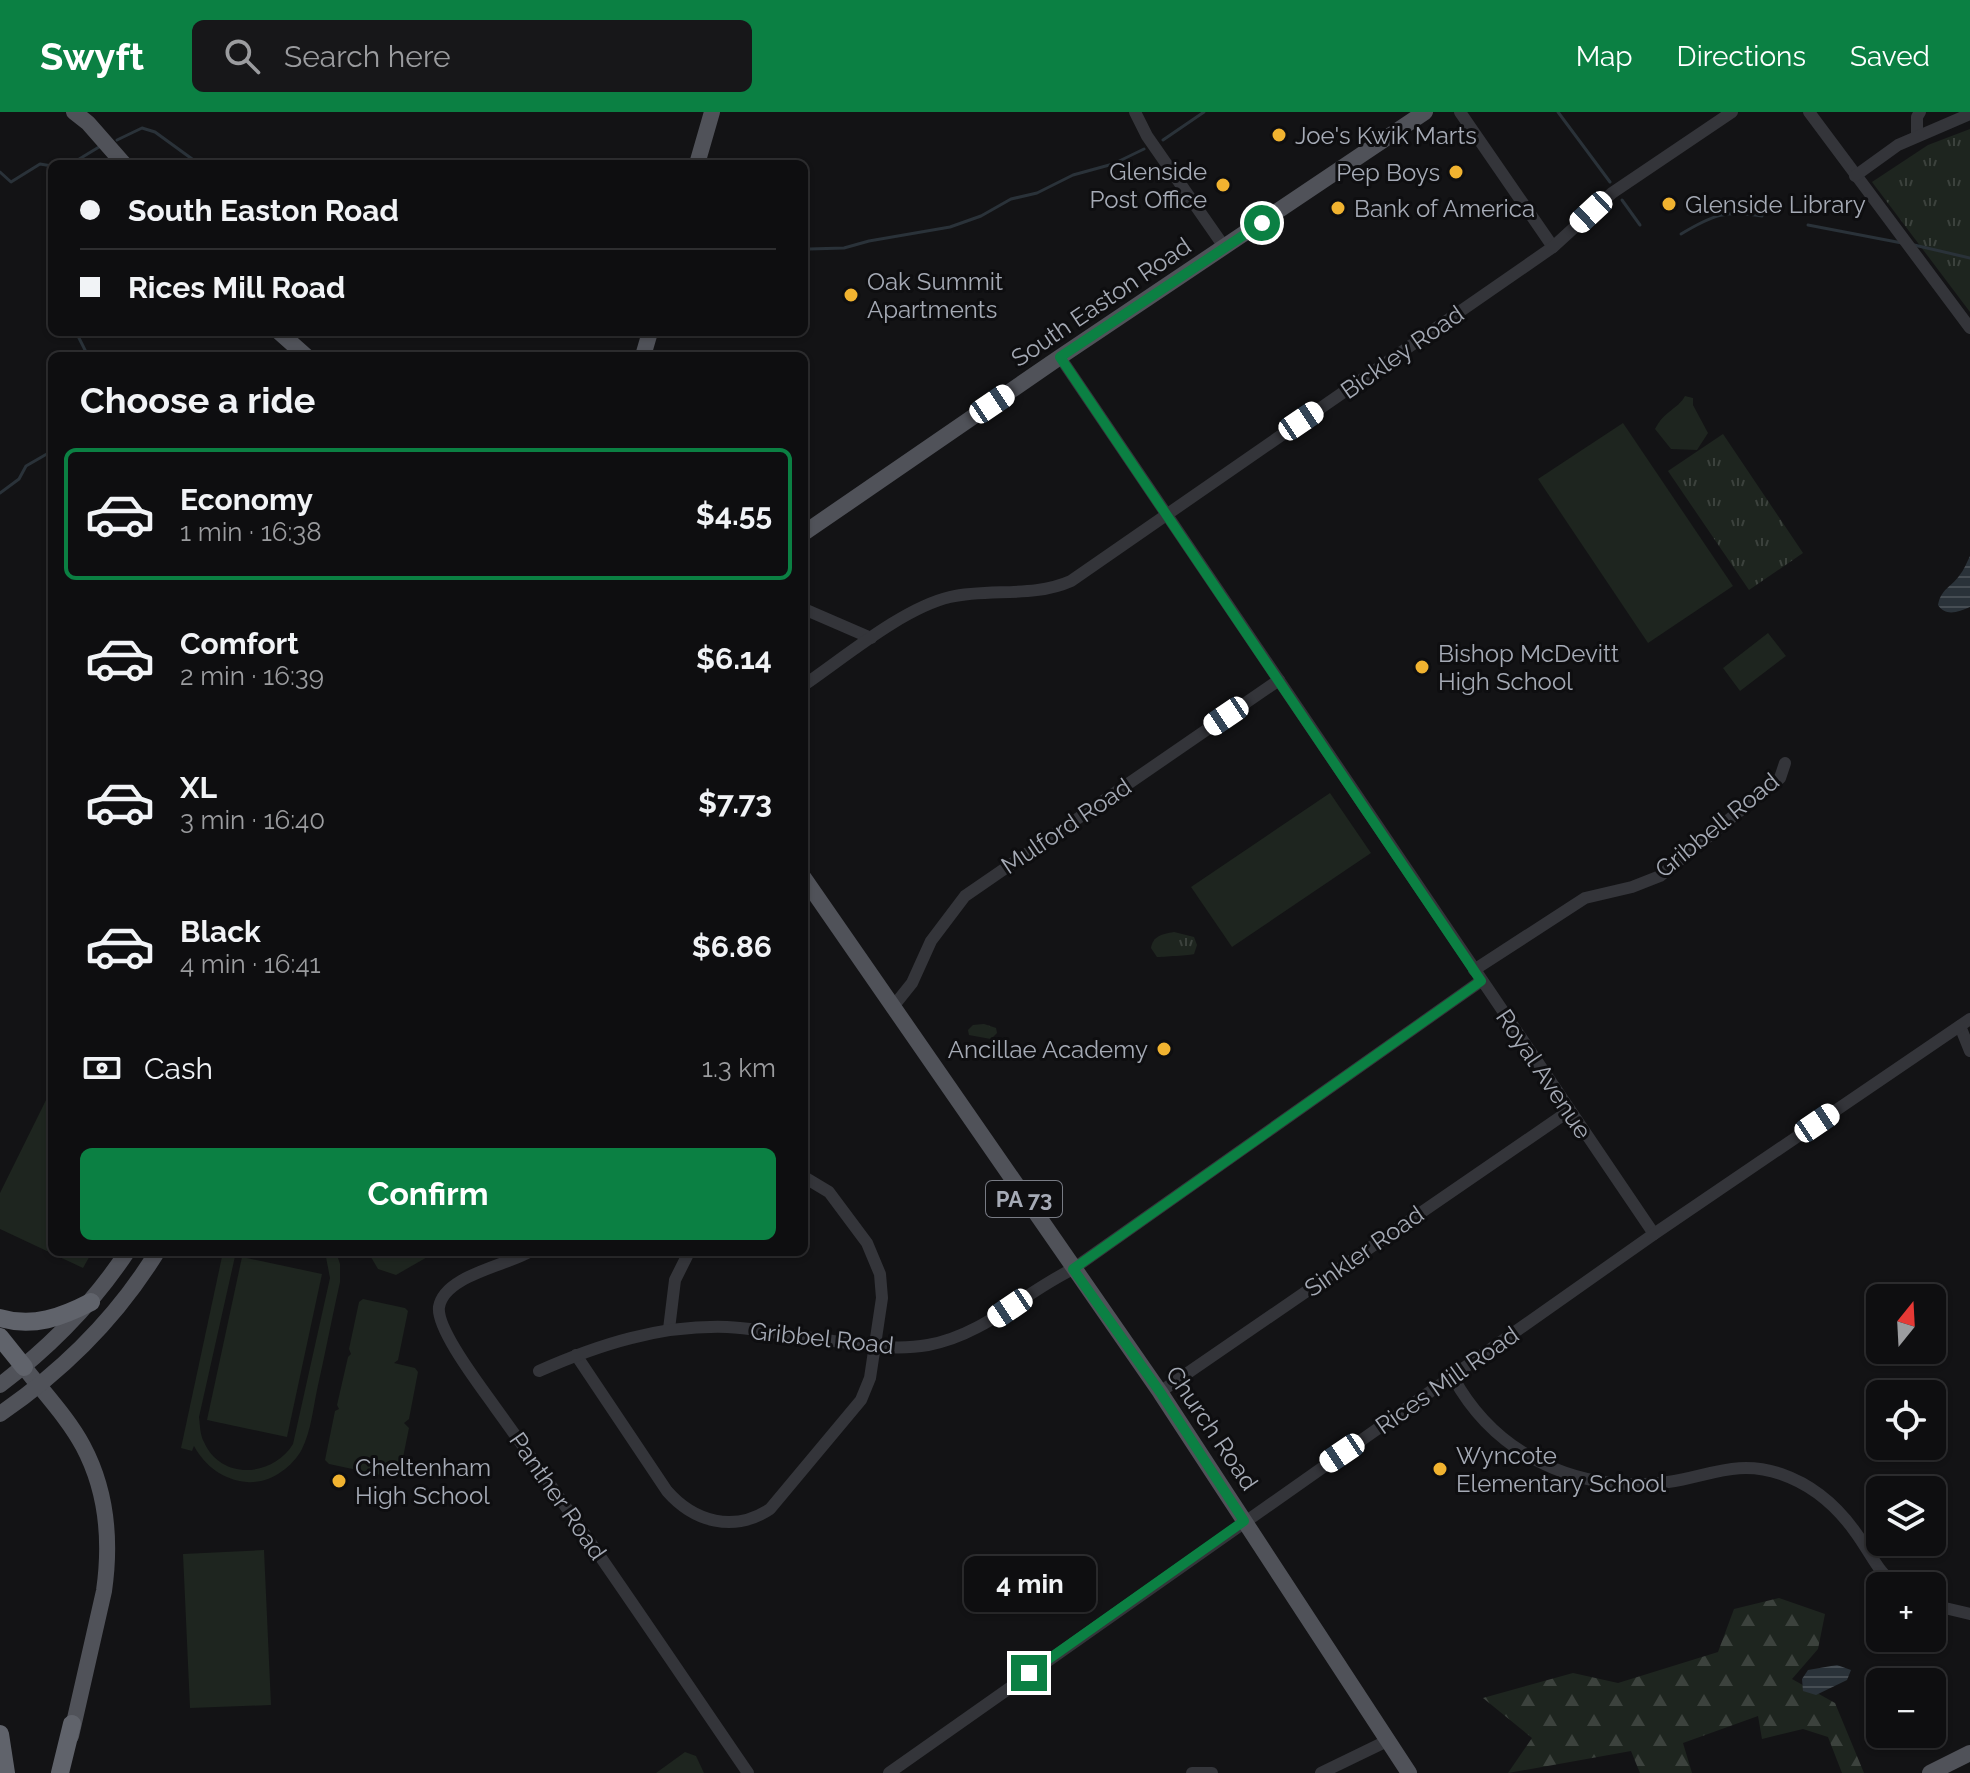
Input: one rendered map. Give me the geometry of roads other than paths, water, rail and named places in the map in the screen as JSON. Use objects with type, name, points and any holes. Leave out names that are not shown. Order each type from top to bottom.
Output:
[{"type":"highway","points":[[0,1318],[12,1322],[40,1322],[91,1302]]},
{"type":"highway","points":[[0,1337],[24,1367]]},
{"type":"highway","points":[[63,1773],[72,1724]]},
{"type":"highway","points":[[0,1734],[6,1773]]},
{"type":"main road","points":[[74,112],[88,123],[120,160]]},
{"type":"main road","points":[[698,160],[712,112]]},
{"type":"main road","name":"South Easton Road","points":[[808,530],[1425,112]]},
{"type":"main road","points":[[284,336],[302,352]]},
{"type":"main road","name":"Church Road","points":[[808,884],[1160,1392],[1409,1773]]},
{"type":"main road","points":[[0,1385],[56,1339],[91,1302],[124,1256]]},
{"type":"main road","points":[[0,1414],[39,1387],[76,1355],[106,1323],[155,1256]]},
{"type":"main road","points":[[24,1367],[83,1446],[106,1517],[104,1591],[72,1724]]},
{"type":"main road","points":[[1930,1773],[1970,1753]]},
{"type":"street","points":[[1135,112],[1147,136],[1225,248]]},
{"type":"street","points":[[1460,112],[1553,247]]},
{"type":"street","name":"Bickley Road","points":[[808,682],[871,638],[942,599],[1063,585],[1553,247],[1612,193],[1732,112]]},
{"type":"street","points":[[1809,112],[1970,328]]},
{"type":"street","points":[[1917,136],[1920,112]]},
{"type":"street","points":[[1855,176],[1898,145],[1970,114]]},
{"type":"street","name":"Royal Avenue","points":[[1060,357],[1654,1234]]},
{"type":"street","points":[[808,611],[871,638]]},
{"type":"street","name":"Mulford Road","points":[[892,1008],[912,983],[931,941],[965,896],[1279,680]]},
{"type":"street","name":"Gribbell Road","points":[[1478,976],[1585,898],[1632,887],[1660,876],[1780,778],[1785,763]]},
{"type":"street","name":"Gribbel Road","points":[[539,1371],[610,1343],[669,1329],[730,1327],[897,1347],[927,1345],[958,1336],[989,1322],[1052,1279],[1073,1269],[1478,976]]},
{"type":"street","points":[[1965,1022],[1970,1051]]},
{"type":"street","name":"Rices Mill Road","points":[[889,1773],[1654,1234],[1965,1022]]},
{"type":"street","name":"Sinkler Road","points":[[1160,1392],[1569,1111]]},
{"type":"street","points":[[576,1355],[671,1496],[686,1509],[704,1519],[725,1523],[770,1509],[855,1410],[870,1378],[882,1298],[877,1264],[867,1243],[829,1192],[808,1179]]},
{"type":"street","name":"Panther Road","points":[[520,1256],[451,1285],[439,1308],[442,1324],[471,1373],[556,1491],[748,1773]]},
{"type":"street","points":[[669,1329],[675,1280],[687,1256]]},
{"type":"street","points":[[1453,1377],[1487,1425],[1522,1454],[1559,1470],[1631,1485],[1670,1482],[1729,1467],[1752,1467],[1803,1484],[1835,1507],[1882,1572]]},
{"type":"street","points":[[1946,1608],[1970,1614]]},
{"type":"street","points":[[1321,1773],[1389,1740]]},
{"type":"street","points":[[1192,1773],[1212,1773]]},
{"type":"waterway","points":[[1163,140],[1204,112]]},
{"type":"waterway","points":[[1558,112],[1610,182]]},
{"type":"waterway","points":[[117,140],[142,128],[155,132],[194,160]]},
{"type":"waterway","points":[[78,160],[99,147]]},
{"type":"waterway","points":[[808,250],[844,248],[950,227],[981,216],[1011,199],[1037,193],[1073,175],[1113,164],[1144,149]]},
{"type":"waterway","points":[[0,172],[11,182],[40,164],[48,165]]},
{"type":"waterway","points":[[1622,200],[1640,225]]},
{"type":"waterway","points":[[1681,234],[1719,216],[1738,213],[1762,216]]},
{"type":"waterway","points":[[1808,225],[1902,243]]},
{"type":"waterway","points":[[1914,245],[1970,258]]},
{"type":"waterway","points":[[78,336],[86,352]]},
{"type":"waterway","points":[[0,493],[19,479],[26,466],[48,453]]},
{"type":"place","name":"Joe's Kwik Marts","points":[[1279,135]]},
{"type":"place","name":"Pep Boys","points":[[1456,172]]},
{"type":"place","name":"Glenside Post Office","points":[[1223,185]]},
{"type":"place","name":"Glenside Library","points":[[1669,204]]},
{"type":"place","name":"Bank of America","points":[[1338,208]]},
{"type":"place","name":"Oak Summit Apartments","points":[[851,295]]},
{"type":"place","name":"Bishop McDevitt High School","points":[[1422,667]]},
{"type":"place","name":"Ancillae Academy","points":[[1164,1049]]},
{"type":"place","name":"Wyncote Elementary School","points":[[1440,1469]]},
{"type":"place","name":"Cheltenham High School","points":[[339,1481]]}]
